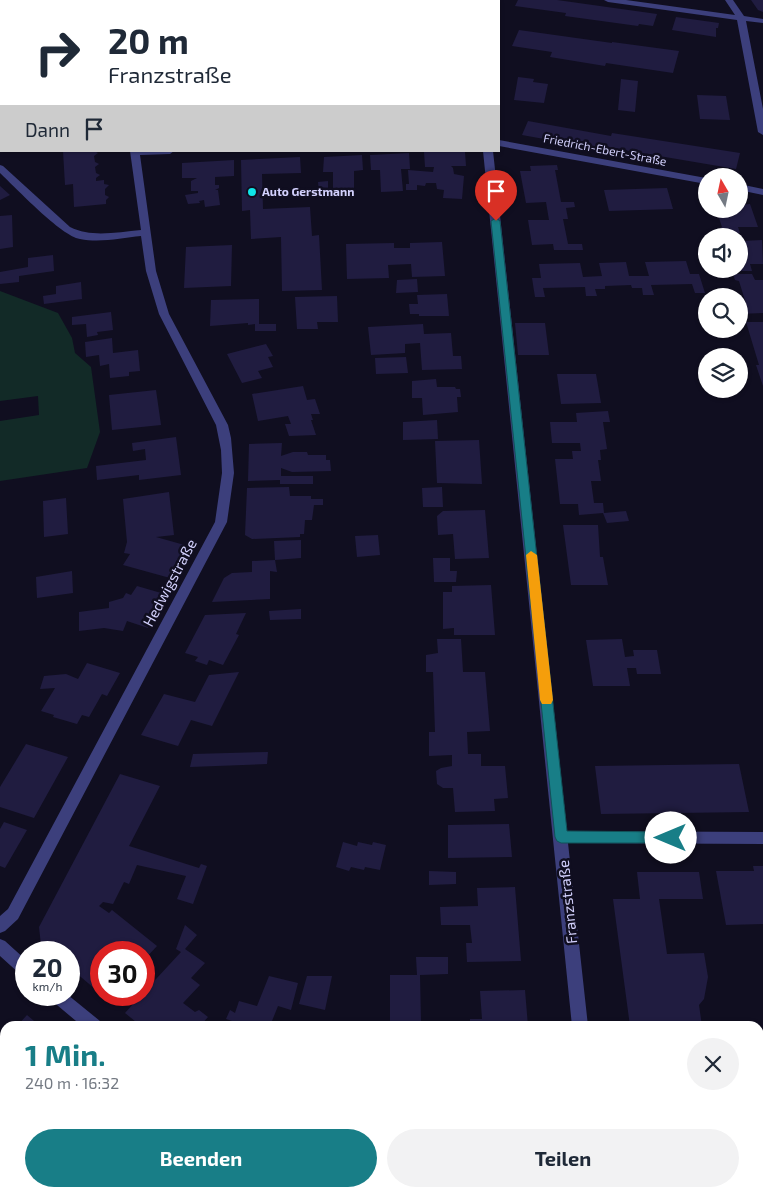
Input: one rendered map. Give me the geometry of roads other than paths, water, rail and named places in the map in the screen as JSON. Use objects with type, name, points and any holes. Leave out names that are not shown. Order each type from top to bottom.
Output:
[{"type":"street","points":[[608,0],[763,21]]},
{"type":"street","points":[[729,0],[741,18],[763,132]]},
{"type":"street","name":"Friedrich-Ebert-Straße","points":[[500,143],[698,180]]},
{"type":"street","name":"Hedwigstraße","points":[[0,926],[13,914],[221,522],[229,484],[227,442],[222,425],[164,314],[151,271],[135,152]]},
{"type":"street","name":"Franzstraße","points":[[488,152],[579,1021]]},
{"type":"street","points":[[0,168],[67,229],[80,236],[145,233]]},
{"type":"street","points":[[748,189],[763,192]]},
{"type":"street","points":[[561,837],[763,838]]},
{"type":"street","points":[[0,946],[15,960]]},
{"type":"street","points":[[69,1006],[88,1021]]},
{"type":"place","name":"Auto Gerstmann","points":[[252,192]]}]
